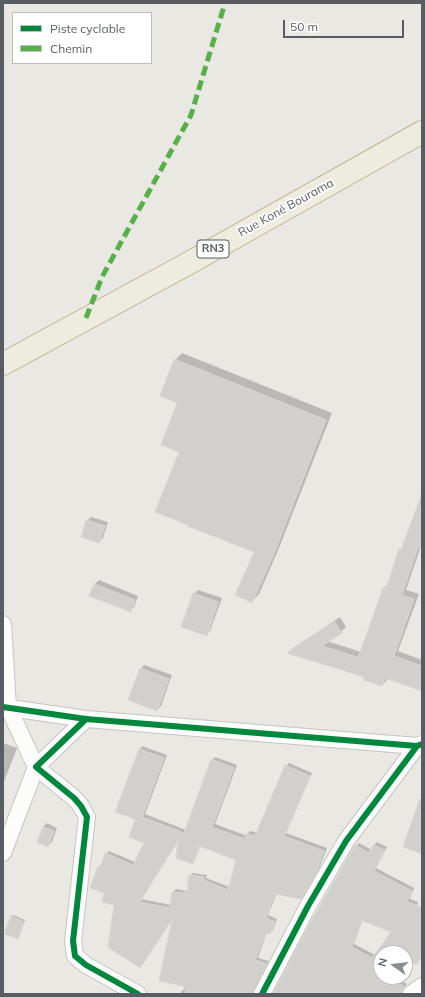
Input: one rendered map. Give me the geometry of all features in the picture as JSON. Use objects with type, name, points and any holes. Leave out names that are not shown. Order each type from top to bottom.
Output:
[{"type":"highway","name":"Rue Koné Bourama","points":[[3,364],[196,259],[422,132]]},
{"type":"street","points":[[3,624],[6,707],[36,767],[74,798],[81,806],[87,817],[73,941],[75,956],[86,965],[138,994]]},
{"type":"street","points":[[6,707],[86,720],[419,745]]},
{"type":"street","points":[[3,853],[36,767],[86,720]]},
{"type":"street","points":[[262,994],[308,906],[346,840],[419,745]]},
{"type":"street","points":[[411,994],[422,986]]},
{"type":"building","points":[[174,359],[326,420],[273,556],[252,603],[235,595],[254,552],[155,512],[179,452],[161,445],[177,403],[160,396]]},
{"type":"building","points":[[421,496],[422,549],[418,547],[402,595],[414,599],[394,656],[422,666],[422,691],[385,678],[382,686],[363,680],[364,677],[287,653],[334,621],[342,633],[322,646],[358,658],[383,588],[386,589],[399,549],[401,550]]},
{"type":"building","points":[[86,520],[105,526],[99,543],[81,537]]},
{"type":"building","points":[[94,584],[135,600],[131,612],[89,596]]},
{"type":"building","points":[[193,593],[218,602],[207,636],[181,627]]},
{"type":"building","points":[[140,668],[169,679],[157,711],[128,700]]},
{"type":"building","points":[[139,749],[164,758],[142,817],[184,833],[211,759],[234,768],[212,827],[245,839],[246,833],[255,836],[285,765],[310,776],[284,836],[324,851],[316,873],[301,899],[275,894],[266,918],[275,922],[270,934],[266,933],[255,960],[267,964],[253,994],[184,994],[187,987],[159,981],[172,920],[140,968],[108,947],[114,905],[102,902],[104,893],[90,888],[98,866],[100,867],[105,853],[133,865],[144,843],[129,837],[135,819],[115,812]],"holes":[[[178,840],[176,858],[193,864],[199,846],[236,860],[228,890],[204,880],[204,877],[189,875],[187,892],[172,892],[170,908],[140,902]]]},
{"type":"building","points":[[420,799],[422,800],[422,854],[403,847]]},
{"type":"building","points":[[43,827],[54,831],[48,847],[37,842]]},
{"type":"building","points":[[355,845],[369,853],[373,845],[385,850],[374,871],[412,891],[407,902],[422,907],[422,954],[416,965],[413,964],[413,945],[382,945],[391,932],[361,920],[352,947],[372,958],[373,957],[373,985],[401,985],[405,987],[402,994],[273,994],[305,932]]},
{"type":"building","points":[[11,916],[24,922],[18,939],[4,934]]},
{"type":"marked path","points":[[86,318],[102,277],[191,115],[225,3]]},
{"type":"cycle path","points":[[3,707],[86,719],[417,746],[422,744]]},
{"type":"cycle path","points":[[86,719],[36,767],[74,798],[81,806],[87,817],[73,941],[75,956],[86,965],[138,994]]},
{"type":"cycle path","points":[[262,994],[308,906],[346,841],[417,746]]}]
